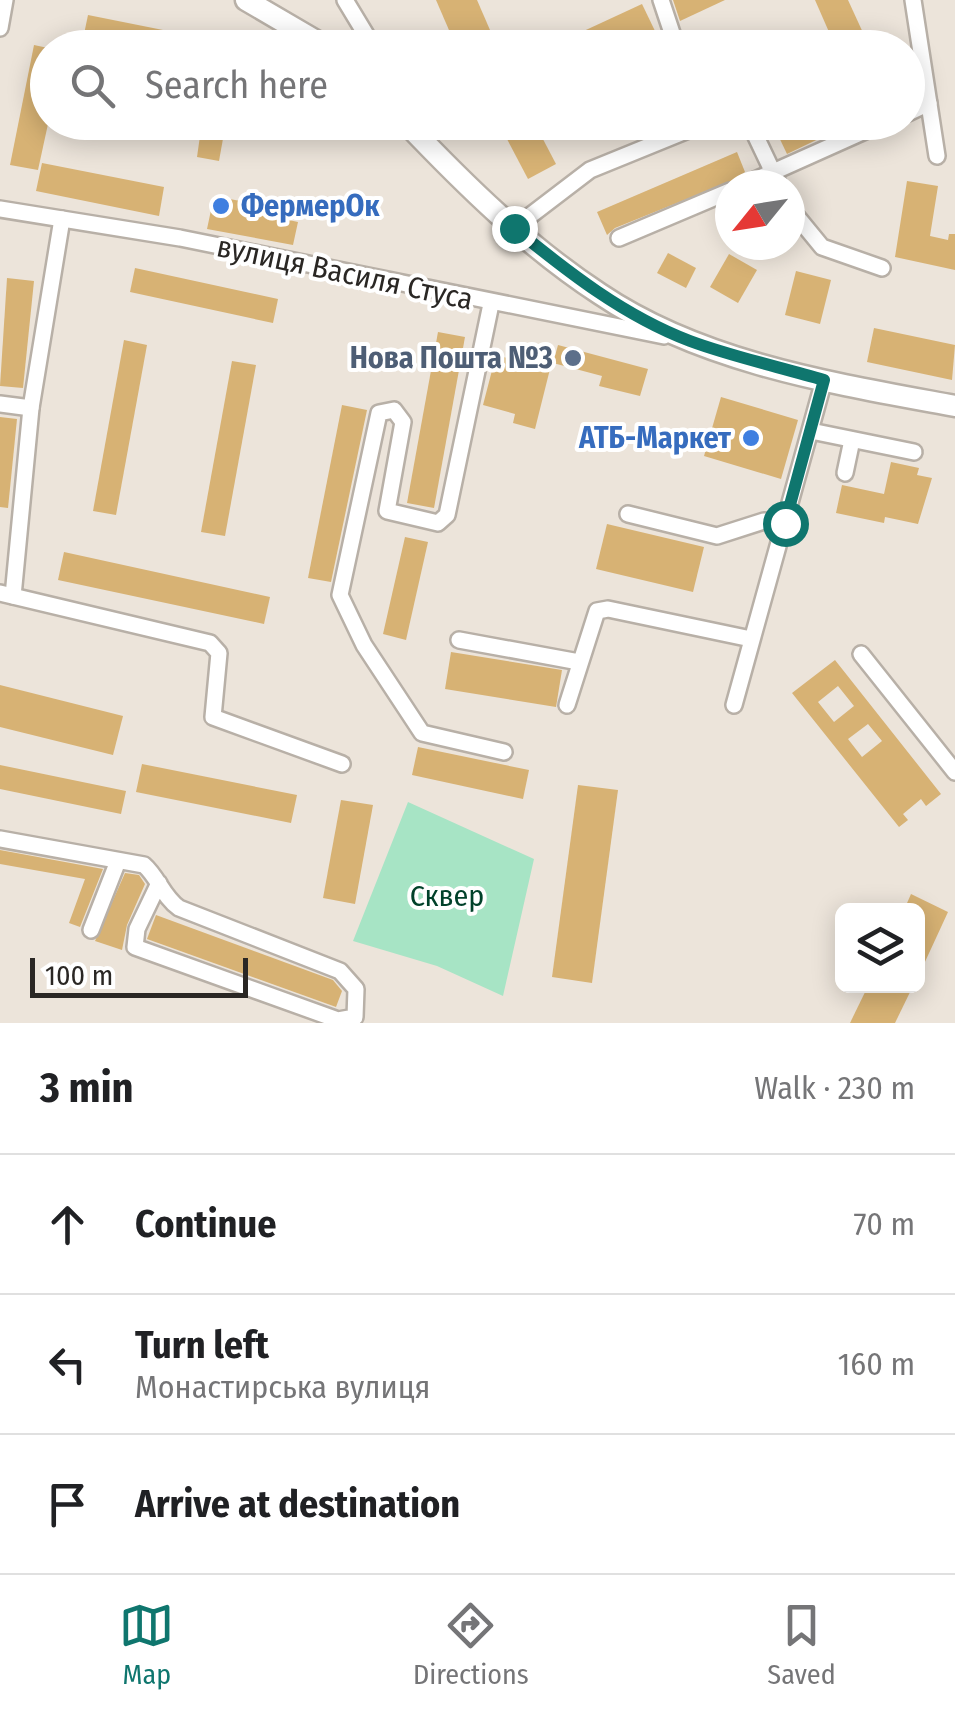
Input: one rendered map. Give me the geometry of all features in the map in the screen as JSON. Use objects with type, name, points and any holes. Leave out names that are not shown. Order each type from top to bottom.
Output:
[{"type":"main road","points":[[246,0],[297,30]]},
{"type":"main road","points":[[422,140],[514,228],[602,296],[689,340],[824,380],[955,406]]},
{"type":"street","points":[[0,28],[5,0]]},
{"type":"street","points":[[344,0],[363,30]]},
{"type":"street","points":[[661,0],[670,30]]},
{"type":"street","points":[[913,0],[913,30]]},
{"type":"street","points":[[925,93],[937,156]]},
{"type":"street","points":[[925,105],[929,103]]},
{"type":"street","points":[[424,140],[426,144]]},
{"type":"street","points":[[514,228],[590,170],[664,140]]},
{"type":"street","points":[[758,140],[772,170]]},
{"type":"street","points":[[793,170],[851,140]]},
{"type":"street","points":[[619,238],[715,197]]},
{"type":"street","name":"вулиця Василя Стуса","points":[[0,209],[180,238],[491,304],[689,340]]},
{"type":"street","points":[[62,219],[6,595],[210,643],[220,653],[210,714],[213,718],[342,764]]},
{"type":"street","points":[[805,226],[822,247],[882,268]]},
{"type":"street","points":[[491,304],[446,515],[438,523],[387,512],[402,422],[394,410],[379,413],[340,595],[364,645],[422,733],[504,752]]},
{"type":"street","points":[[734,705],[824,380]]},
{"type":"street","points":[[0,404],[31,408]]},
{"type":"street","points":[[810,430],[914,452]]},
{"type":"street","points":[[845,473],[852,440]]},
{"type":"street","points":[[628,514],[717,536],[764,521],[785,523]]},
{"type":"street","points":[[568,705],[592,615],[602,609],[751,640]]},
{"type":"street","points":[[460,640],[579,662]]},
{"type":"street","points":[[862,654],[955,772]]},
{"type":"street","points":[[0,839],[144,865],[179,908],[340,971],[356,989],[355,1017],[338,1020],[136,947],[137,928],[159,884]]},
{"type":"street","points":[[91,930],[118,861]]},
{"type":"green space","name":"Сквер","points":[[408,802],[534,859],[503,996],[437,966],[353,941]]},
{"type":"building","points":[[436,0],[477,0],[490,30],[449,30]]},
{"type":"building","points":[[673,0],[725,0],[680,21]]},
{"type":"building","points":[[815,0],[848,0],[862,30],[828,30]]},
{"type":"building","points":[[642,4],[655,30],[586,30]]},
{"type":"building","points":[[88,15],[163,30],[85,30]]},
{"type":"building","points":[[30,65],[30,140],[45,140],[38,170],[10,165]]},
{"type":"building","points":[[199,140],[223,140],[219,161],[197,157]]},
{"type":"building","points":[[507,140],[543,140],[556,164],[528,179]]},
{"type":"building","points":[[780,140],[816,140],[787,154]]},
{"type":"building","points":[[737,152],[744,170],[715,170],[715,188],[615,228],[607,235],[597,212]]},
{"type":"building","points":[[42,163],[164,187],[159,216],[36,191]]},
{"type":"building","points":[[907,181],[938,186],[930,236],[948,240],[949,234],[955,234],[955,270],[895,257]]},
{"type":"building","points":[[214,196],[277,208],[275,217],[298,222],[293,245],[207,229]]},
{"type":"building","points":[[668,253],[696,268],[686,288],[657,273]]},
{"type":"building","points":[[726,260],[740,260],[757,270],[738,303],[710,287]]},
{"type":"building","points":[[135,268],[278,299],[273,323],[130,292]]},
{"type":"building","points":[[796,271],[831,280],[820,324],[785,315]]},
{"type":"building","points":[[7,278],[34,281],[23,388],[0,386]]},
{"type":"building","points":[[874,328],[955,345],[952,380],[867,362]]},
{"type":"building","points":[[438,332],[465,337],[434,508],[407,503]]},
{"type":"building","points":[[124,340],[147,345],[116,515],[93,511]]},
{"type":"building","points":[[558,345],[648,369],[640,396],[599,386],[602,376],[553,363]]},
{"type":"building","points":[[496,355],[550,369],[535,429],[513,423],[515,414],[483,405]]},
{"type":"building","points":[[232,361],[256,365],[225,536],[201,532]]},
{"type":"building","name":"АТБ-Маркет","points":[[721,397],[798,420],[781,479],[704,456]]},
{"type":"building","points":[[342,405],[367,410],[331,582],[308,578]]},
{"type":"building","points":[[0,417],[17,419],[8,508],[0,507]]},
{"type":"building","points":[[891,462],[919,468],[917,475],[932,478],[918,524],[885,517],[884,523],[836,513],[842,485],[884,494]]},
{"type":"building","points":[[607,524],[704,547],[693,592],[596,569]]},
{"type":"building","points":[[405,537],[428,542],[406,640],[383,634]]},
{"type":"building","points":[[64,552],[270,597],[264,624],[58,580]]},
{"type":"building","points":[[451,652],[562,670],[556,707],[445,689]]},
{"type":"building","points":[[835,660],[941,794],[926,806],[921,799],[903,814],[908,820],[899,827],[792,693]],"holes":[[[838,686],[854,706],[834,722],[818,702]],[[868,724],[882,741],[862,757],[848,739]]]},
{"type":"building","points":[[0,685],[123,716],[113,755],[0,727]]},
{"type":"building","points":[[418,747],[529,770],[523,799],[412,775]]},
{"type":"building","points":[[142,764],[297,795],[291,823],[136,792]]},
{"type":"building","points":[[0,765],[126,791],[121,814],[0,789]]},
{"type":"building","points":[[578,785],[618,790],[592,983],[552,977]]},
{"type":"building","points":[[341,800],[373,805],[355,904],[323,898]]},
{"type":"building","points":[[0,850],[103,869],[80,927],[69,923],[85,879],[0,864]]},
{"type":"building","points":[[125,873],[139,875],[145,884],[127,925],[122,950],[95,941]]},
{"type":"building","points":[[911,894],[948,912],[925,962],[925,903],[907,903]]},
{"type":"building","points":[[156,915],[333,980],[342,991],[336,1007],[147,939]]},
{"type":"building","points":[[865,993],[910,993],[895,1023],[850,1023]]},
{"type":"place","name":"ФермерОк","points":[[221,206]]},
{"type":"place","name":"Нова Пошта №3","points":[[573,358]]},
{"type":"place","name":"АТБ-Маркет","points":[[751,438]]},
{"type":"route","points":[[514,228],[602,296],[638,315],[689,340],[824,380],[785,523]]}]
